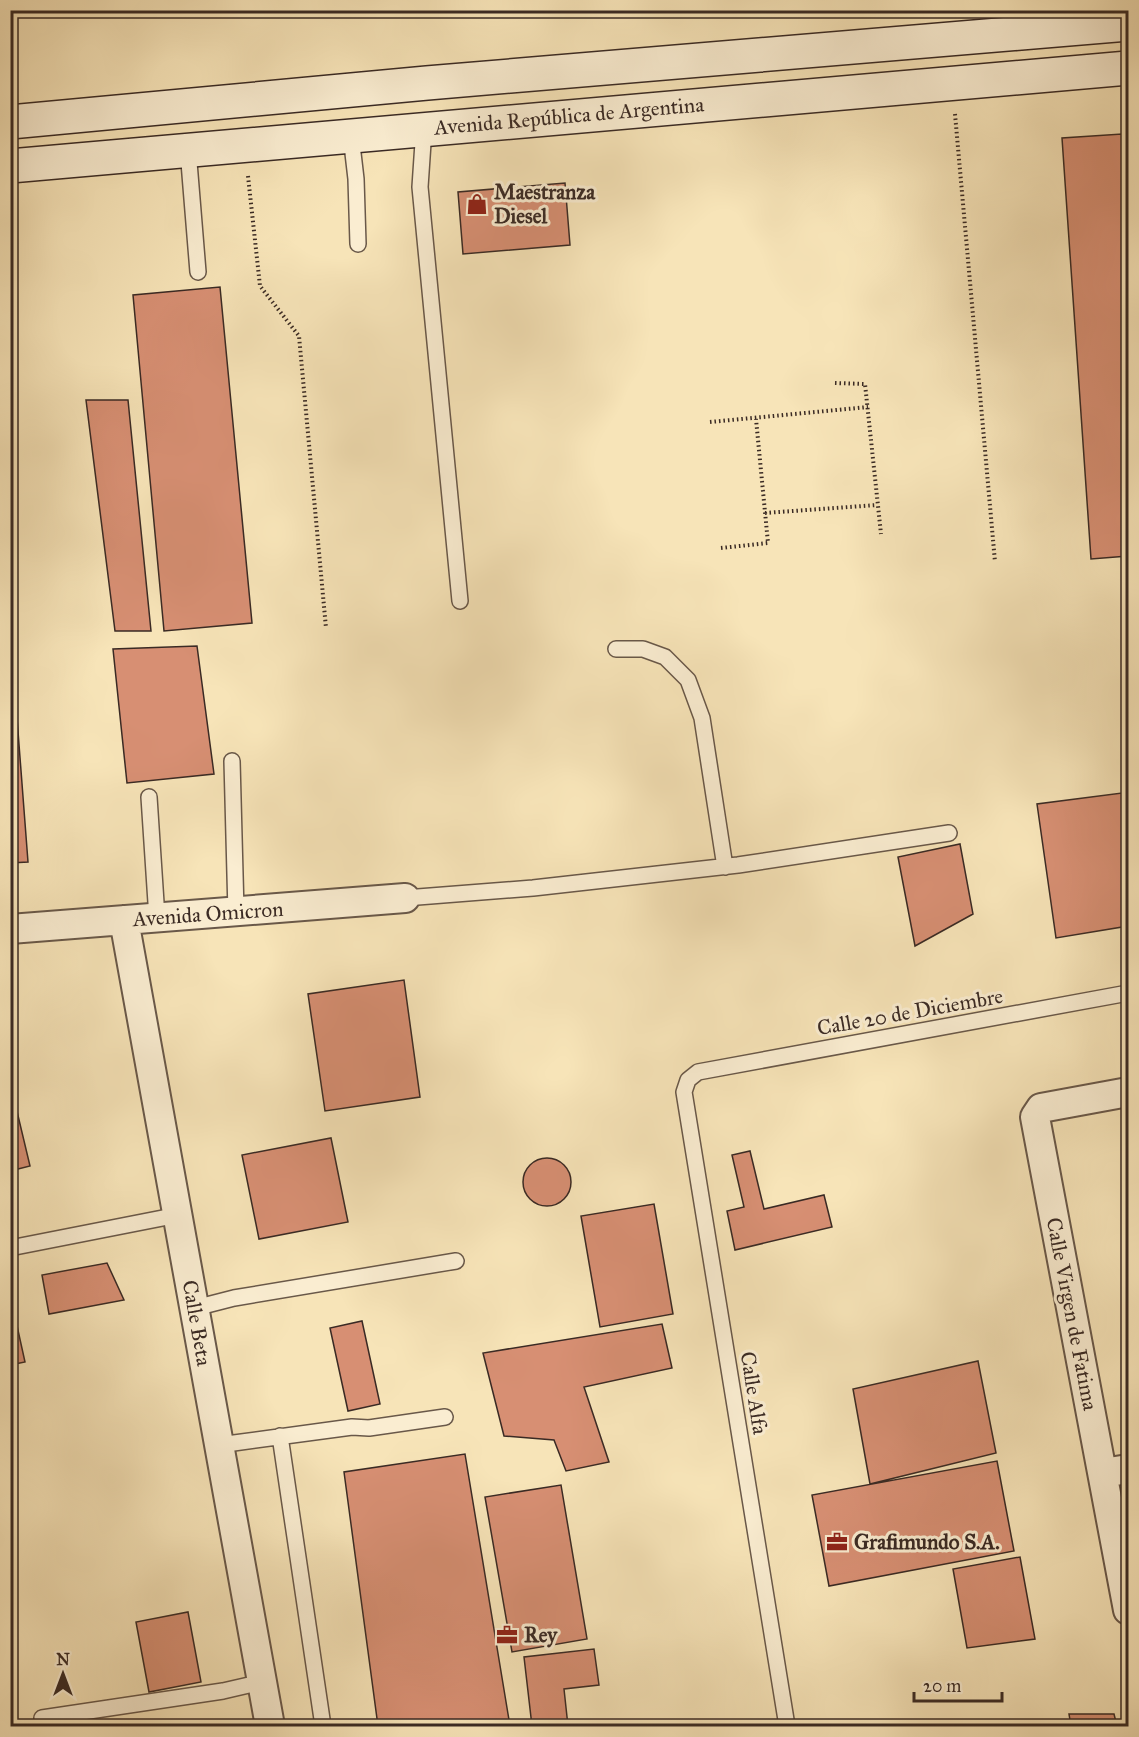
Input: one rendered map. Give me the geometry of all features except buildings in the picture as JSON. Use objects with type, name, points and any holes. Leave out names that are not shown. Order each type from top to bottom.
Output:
[{"type":"main road","points":[[10,122],[427,83],[1128,24]]},
{"type":"main road","name":"Avenida República de Argentina","points":[[10,165],[1128,68]]},
{"type":"main road","points":[[424,128],[427,83]]},
{"type":"street","name":"Avenida Omicron","points":[[10,929],[405,898]]},
{"type":"street","name":"Calle Beta","points":[[124,920],[270,1726]]},
{"type":"street","name":"Calle Virgen de Fatima","points":[[1128,1092],[1041,1108],[1035,1117],[1116,1471],[1128,1610]]},
{"type":"lane","points":[[424,128],[420,188],[460,601]]},
{"type":"lane","points":[[351,136],[356,179],[358,244]]},
{"type":"lane","points":[[188,150],[198,272]]},
{"type":"lane","points":[[616,649],[643,649],[665,657],[688,680],[702,718],[725,867]]},
{"type":"lane","points":[[232,761],[236,912]]},
{"type":"lane","points":[[149,797],[157,918]]},
{"type":"lane","points":[[405,898],[532,888],[725,867],[949,833]]},
{"type":"lane","name":"Calle 20 de Diciembre","points":[[698,1072],[1128,993]]},
{"type":"lane","name":"Calle Alfa","points":[[698,1072],[688,1080],[684,1092],[787,1726]]},
{"type":"lane","points":[[10,1248],[178,1215]]},
{"type":"lane","points":[[195,1308],[234,1298],[456,1260]]},
{"type":"lane","points":[[219,1445],[445,1417]]},
{"type":"lane","points":[[280,1436],[323,1726]]},
{"type":"lane","points":[[42,1718],[223,1691],[262,1682]]},
{"type":"path","points":[[956,128],[995,562]]},
{"type":"path","points":[[249,188],[260,286],[299,336],[326,628]]},
{"type":"path","points":[[835,383],[865,384],[881,534]]},
{"type":"path","points":[[710,422],[868,406]]},
{"type":"path","points":[[721,548],[768,543],[756,419]]},
{"type":"path","points":[[765,513],[877,505]]},
{"type":"place","name":"Maestranza Diesel","points":[[477,204]]},
{"type":"place","name":"Grafimundo S.A.","points":[[837,1542]]},
{"type":"place","name":"Rey","points":[[507,1635]]}]
